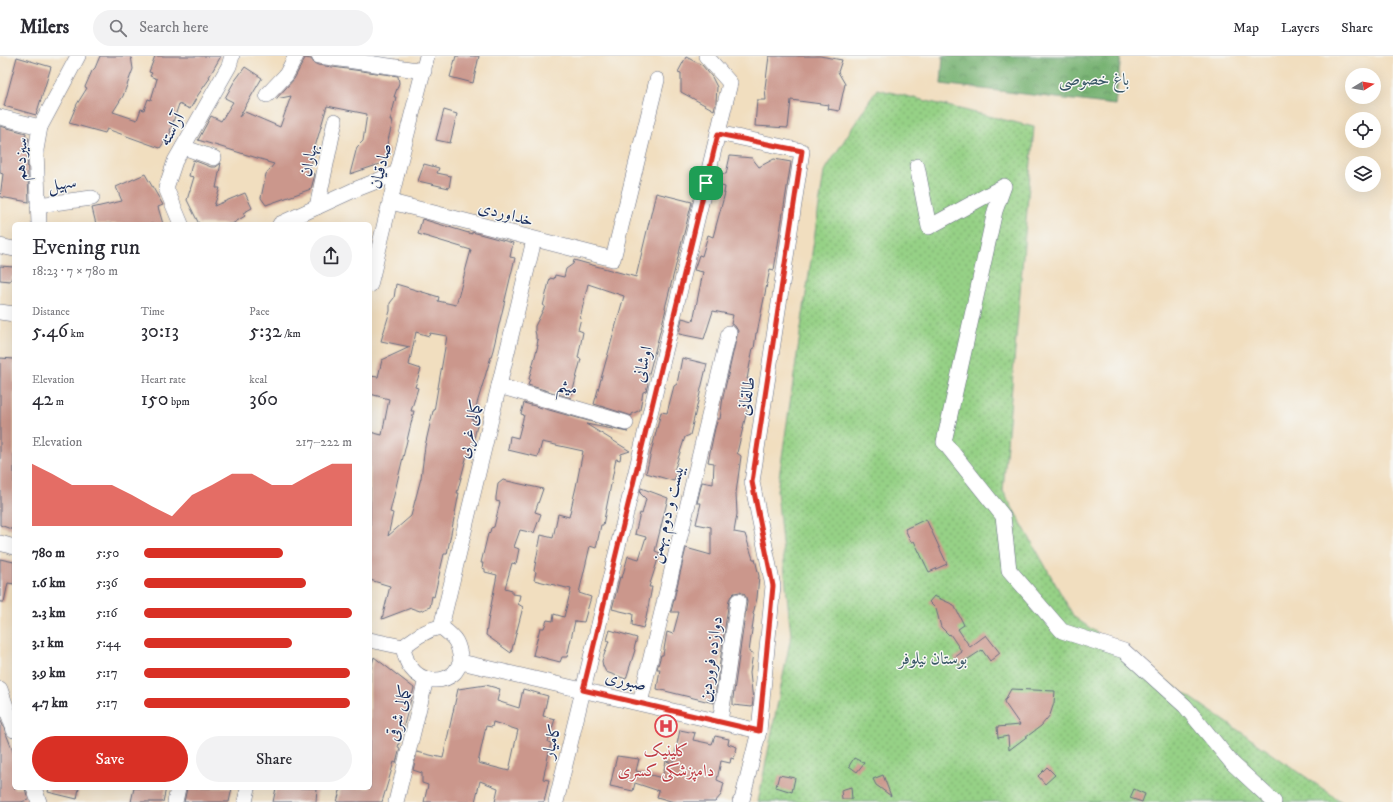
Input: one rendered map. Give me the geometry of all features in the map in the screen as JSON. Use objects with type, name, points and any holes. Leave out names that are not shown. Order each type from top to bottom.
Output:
[{"type":"street","name":"سیزدهم","points":[[39,222],[36,150],[40,127],[78,56]]},
{"type":"street","name":"آراسته","points":[[180,222],[166,188],[175,161],[229,66],[232,56]]},
{"type":"street","points":[[267,94],[286,75],[296,56]]},
{"type":"street","points":[[319,56],[424,72]]},
{"type":"street","name":"صادقیان","points":[[372,277],[427,56]]},
{"type":"street","name":"اوشانی","points":[[583,690],[730,84],[706,56]]},
{"type":"street","name":"خداوردی","points":[[391,202],[534,240],[613,259],[657,80]]},
{"type":"street","points":[[0,117],[40,127]]},
{"type":"street","name":"بهاران","points":[[317,207],[335,121]]},
{"type":"street","name":"طالقانی","points":[[718,134],[802,151],[752,482],[773,586],[759,731]]},
{"type":"street","points":[[183,146],[214,158]]},
{"type":"street","points":[[917,166],[929,227],[1004,186],[995,211],[944,442],[1003,516],[1009,570],[1062,631],[1124,651],[1185,706],[1232,763],[1274,802]]},
{"type":"street","points":[[284,222],[397,173]]},
{"type":"street","name":"سهیل","points":[[38,205],[92,198]]},
{"type":"street","name":"کمالی غربی","points":[[441,627],[534,240]]},
{"type":"street","points":[[0,246],[12,249]]},
{"type":"street","points":[[0,312],[12,314]]},
{"type":"street","name":"بیست و دوم بهمن","points":[[640,703],[729,333]]},
{"type":"street","name":"میثم","points":[[499,386],[626,423]]},
{"type":"street","points":[[0,543],[12,546]]},
{"type":"street","name":"دوازده فروردین","points":[[720,722],[738,601]]},
{"type":"street","points":[[441,627],[452,635],[458,643],[461,662],[454,672],[446,678],[436,680],[426,679],[412,670],[407,662],[403,648],[420,634],[429,629],[441,627]]},
{"type":"street","points":[[372,640],[403,648]]},
{"type":"street","name":"صبوری","points":[[461,662],[759,731]]},
{"type":"street","name":"کمالی شرقی","points":[[396,802],[426,679]]},
{"type":"street","points":[[0,689],[12,724]]},
{"type":"street","name":"کامیار","points":[[556,802],[583,690]]},
{"type":"street","points":[[740,802],[742,800],[759,731]]},
{"type":"street","points":[[35,790],[39,802]]},
{"type":"street","points":[[175,802],[178,790]]},
{"type":"street","points":[[245,802],[248,790]]},
{"type":"green space","name":"باغ خصوصی","points":[[943,56],[1121,56],[1115,105],[941,84]]},
{"type":"green space","name":"بوستان نیلوفر","points":[[877,89],[1034,127],[1003,491],[1074,617],[1342,802],[758,802],[791,636],[777,491],[824,172]]},
{"type":"building","points":[[100,56],[131,56],[133,69],[123,96],[113,112],[137,120],[141,109],[144,110],[148,99],[151,100],[157,79],[150,76],[152,73],[149,72],[155,56],[221,56],[209,77],[210,78],[190,109],[179,104],[170,131],[171,132],[160,148],[107,129],[105,133],[69,123],[77,104],[87,88],[85,87]]},
{"type":"building","points":[[456,56],[479,56],[473,83],[450,77]]},
{"type":"building","points":[[769,56],[820,56],[842,60],[838,72],[845,84],[839,111],[828,109],[829,105],[791,100],[788,128],[755,126],[757,100],[766,100],[765,88]]},
{"type":"building","points":[[17,57],[51,67],[36,115],[4,106]]},
{"type":"building","points":[[686,57],[702,65],[712,77],[717,87],[714,110],[681,92],[681,73],[678,72]]},
{"type":"building","points":[[305,58],[311,59],[318,65],[398,76],[399,83],[394,97],[396,97],[390,121],[393,121],[386,148],[389,149],[386,162],[350,174],[357,147],[363,141],[367,114],[327,106],[315,147],[317,147],[308,173],[315,174],[311,189],[266,205],[261,198],[266,174],[274,164],[198,140],[211,116],[221,121],[233,102],[225,98],[245,67],[262,78],[239,117],[245,112],[280,127],[291,96],[276,99],[294,79]]},
{"type":"building","points":[[444,110],[457,114],[450,143],[436,140]]},
{"type":"building","points":[[0,126],[26,133],[25,138],[29,138],[27,150],[29,202],[0,197],[3,174],[0,173]]},
{"type":"building","points":[[730,156],[752,158],[759,167],[774,159],[791,162],[774,270],[770,269],[747,379],[750,379],[749,402],[737,453],[741,456],[736,493],[737,514],[734,532],[745,534],[753,559],[755,559],[759,576],[749,652],[753,653],[750,673],[753,701],[752,707],[733,705],[747,602],[744,594],[740,592],[734,593],[729,600],[714,703],[657,689],[660,669],[657,669],[661,655],[663,655],[667,632],[673,634],[679,612],[671,612],[686,548],[711,555],[711,527],[696,524],[701,503],[697,503],[702,482],[713,484],[714,463],[708,462],[715,428],[718,419],[720,419],[723,397],[738,331],[735,326],[731,324],[733,315],[713,311],[704,339],[679,334],[682,318],[693,321],[703,272],[694,270],[699,255],[702,256],[708,235],[713,237],[725,193],[725,187],[715,184],[719,173],[726,174]]},
{"type":"building","points":[[193,160],[211,167],[216,167],[221,163],[216,188],[220,188],[214,206],[245,193],[252,208],[243,213],[245,216],[235,222],[198,222],[187,200],[194,177],[189,176]]},
{"type":"building","points":[[424,164],[439,168],[437,173],[451,176],[449,188],[418,181]]},
{"type":"building","points":[[145,174],[163,205],[158,207],[162,222],[96,222],[92,208],[122,201],[116,187]]},
{"type":"building","points":[[656,193],[692,202],[647,381],[648,384],[646,391],[643,392],[640,410],[632,414],[632,416],[594,404],[624,296],[588,284],[578,330],[583,332],[578,358],[581,359],[571,398],[528,385],[538,345],[535,326],[545,306],[543,306],[550,278],[554,279],[555,275],[564,277],[566,269],[573,264],[574,260],[636,277]]},
{"type":"building","points":[[422,219],[472,234],[472,232],[513,243],[510,257],[515,258],[493,350],[472,420],[478,421],[470,456],[467,455],[457,493],[459,493],[447,554],[444,554],[434,597],[432,596],[430,607],[420,611],[411,608],[382,619],[390,586],[372,581],[372,432],[382,435],[389,399],[372,395],[372,376],[378,377],[382,360],[410,347],[381,341],[390,311],[390,303],[394,298],[396,284],[439,297],[438,301],[456,305],[471,250],[418,234]],"holes":[[[416,332],[429,336],[430,333],[447,336],[434,411],[425,446],[421,478],[411,516],[388,536],[393,513],[390,512],[414,411],[411,411],[418,388],[415,387],[421,369],[409,365]]]},
{"type":"building","points":[[0,266],[12,267],[12,278],[10,281],[0,280]]},
{"type":"building","points":[[0,358],[12,359],[12,529],[0,525]]},
{"type":"building","points":[[682,358],[707,364],[690,435],[685,437],[674,471],[677,472],[674,481],[646,473],[661,412],[667,413],[674,386],[677,384]]},
{"type":"building","points":[[524,403],[628,432],[586,424],[630,451],[621,454],[620,460],[616,459],[603,525],[601,525],[596,548],[590,546],[579,593],[591,597],[584,622],[575,621],[567,657],[562,657],[560,662],[533,655],[540,628],[544,628],[547,620],[553,621],[554,614],[564,617],[571,589],[534,580],[536,572],[534,571],[541,535],[553,538],[558,514],[569,517],[583,451],[542,442],[538,457],[508,450],[510,436],[518,438],[524,415],[521,414]]},
{"type":"building","points":[[503,480],[543,489],[535,512],[541,514],[534,533],[520,530],[514,547],[519,549],[516,564],[512,563],[505,588],[512,590],[512,594],[520,595],[518,604],[523,607],[511,653],[486,635],[497,575],[485,572],[485,569],[482,568],[483,563],[481,563],[488,534],[491,528],[494,527],[500,502],[496,501],[498,484]]},
{"type":"building","points":[[641,488],[668,498],[655,551],[660,553],[649,587],[652,587],[643,628],[632,625],[633,614],[612,609],[620,577],[622,578],[628,556],[639,559],[646,537],[635,534],[640,513],[642,514],[646,499],[640,493]]},
{"type":"building","points":[[926,519],[947,564],[929,572],[914,541],[911,542],[905,529]]},
{"type":"building","points":[[0,559],[12,562],[12,584],[8,583],[4,602],[0,602]]},
{"type":"building","points":[[934,596],[954,605],[964,625],[958,629],[970,647],[986,635],[1000,653],[990,661],[982,650],[959,665],[954,658],[962,652],[950,634],[949,635],[941,627],[936,609],[929,602]]},
{"type":"building","points":[[610,630],[637,638],[626,679],[606,672],[603,666],[602,661],[609,641],[607,640]]},
{"type":"building","points":[[374,657],[414,688],[398,747],[400,748],[396,763],[394,762],[382,802],[337,802],[341,790],[372,790],[372,664]]},
{"type":"building","points":[[486,685],[500,689],[497,701],[519,708],[523,689],[548,696],[543,716],[555,719],[548,742],[551,743],[543,779],[549,780],[544,802],[495,802],[498,788],[480,781],[475,802],[424,802],[428,785],[422,783],[422,773],[413,770],[417,752],[443,758],[458,689]],"holes":[[[493,722],[518,730],[509,771],[478,763],[486,726],[492,727]]]},
{"type":"building","points":[[1011,689],[1055,691],[1054,703],[1050,715],[1041,726],[1009,750],[1008,736],[998,738],[997,727],[1020,725],[1004,702]]},
{"type":"building","points":[[0,718],[12,749],[12,790],[26,790],[28,800],[21,802],[0,802]]},
{"type":"building","points":[[680,730],[695,733],[693,740],[712,744],[715,736],[729,739],[728,744],[737,747],[734,759],[731,758],[730,763],[721,761],[717,780],[724,783],[721,795],[715,802],[674,802],[657,797],[659,791],[635,783],[633,791],[610,786],[617,756],[639,759],[636,771],[662,778],[666,761],[673,763]]},
{"type":"building","points":[[854,758],[864,763],[857,772],[849,766]]},
{"type":"building","points":[[1047,767],[1055,775],[1045,784],[1038,776]]},
{"type":"building","points":[[779,775],[795,778],[792,792],[776,787]]},
{"type":"building","points":[[883,775],[891,796],[876,785],[873,779]]},
{"type":"building","points":[[851,787],[852,799],[842,799],[841,790]]},
{"type":"building","points":[[1134,789],[1145,794],[1142,802],[1130,798]]},
{"type":"building","points":[[48,790],[79,790],[77,799],[48,792]]},
{"type":"building","points":[[134,790],[166,790],[163,802],[131,802]]},
{"type":"building","points":[[187,790],[232,790],[229,802],[184,802]]},
{"type":"building","points":[[276,790],[317,790],[316,802],[273,802]]},
{"type":"place","name":"کلینیک دامپزشکی کسری","points":[[666,726]]},
{"type":"route","points":[[718,134],[802,151],[752,482],[773,586],[759,731],[583,690],[706,183],[718,134]]}]
